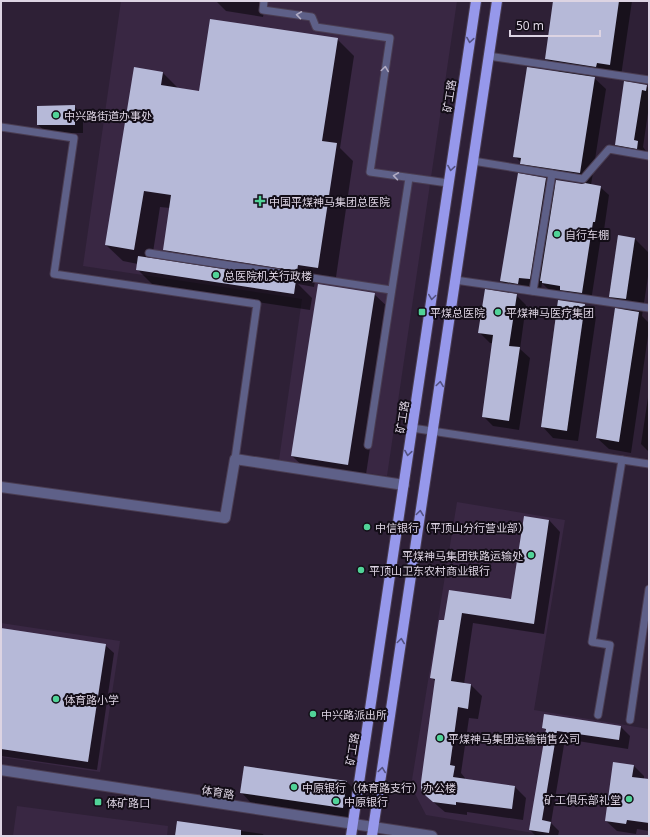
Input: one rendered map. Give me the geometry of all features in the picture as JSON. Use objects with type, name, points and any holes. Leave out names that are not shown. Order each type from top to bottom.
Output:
[{"type":"main road","name":"矿工路","points":[[351,836],[476,1]]},
{"type":"main road","points":[[373,832],[497,1]]},
{"type":"street","points":[[1,487],[225,518],[234,459],[404,485]]},
{"type":"street","name":"体育路","points":[[1,770],[353,824],[373,832],[432,836]]},
{"type":"lane","points":[[264,1],[263,10],[312,17],[316,27],[390,38],[370,172],[448,184]]},
{"type":"lane","points":[[488,56],[649,80]]},
{"type":"lane","points":[[1,127],[74,138],[54,274],[257,304],[234,459]]},
{"type":"lane","points":[[473,161],[583,179],[609,150],[649,156]]},
{"type":"lane","points":[[533,291],[552,174]]},
{"type":"lane","points":[[368,445],[409,178]]},
{"type":"lane","points":[[149,253],[391,290]]},
{"type":"lane","points":[[455,280],[649,308]]},
{"type":"lane","points":[[412,428],[649,464]]},
{"type":"lane","points":[[598,715],[610,645],[592,642],[622,460]]},
{"type":"lane","points":[[630,720],[649,589]]},
{"type":"shaded area","name":"中国平煤神马集团总医院","points":[[121,1],[457,1],[387,476],[279,460],[302,299],[83,266]]},
{"type":"shaded area","points":[[457,502],[565,520],[534,710],[649,729],[649,836],[551,836],[426,815],[411,786]]},
{"type":"shaded area","name":"体育路小学","points":[[1,623],[120,641],[100,772],[1,757]]},
{"type":"shaded area","points":[[17,806],[168,826],[167,836],[13,836]]},
{"type":"building","points":[[553,1],[619,1],[610,65],[597,63],[596,67],[545,59]]},
{"type":"building","points":[[210,19],[338,38],[322,141],[337,143],[318,268],[298,265],[297,271],[163,250],[171,195],[144,191],[134,250],[105,245],[134,67],[163,72],[161,85],[199,91]]},
{"type":"building","points":[[527,67],[595,77],[580,173],[520,164],[521,158],[513,157]]},
{"type":"building","points":[[624,81],[647,85],[646,91],[642,90],[634,140],[638,141],[637,149],[615,145]]},
{"type":"building","name":"中兴路街道办事处","points":[[75,105],[75,125],[37,125],[37,106]]},
{"type":"building","points":[[518,173],[546,178],[530,279],[519,278],[518,284],[500,281]]},
{"type":"building","points":[[556,180],[601,186],[595,222],[593,222],[582,293],[560,290],[560,286],[542,283],[542,281],[540,281]]},
{"type":"building","points":[[618,235],[635,238],[626,299],[609,297]]},
{"type":"building","name":"总医院机关行政楼","points":[[138,256],[296,280],[294,294],[136,270]]},
{"type":"building","points":[[318,284],[375,293],[348,465],[291,456]]},
{"type":"building","points":[[485,289],[517,294],[509,346],[520,347],[509,421],[482,417],[493,335],[478,333]]},
{"type":"building","points":[[558,300],[585,304],[567,431],[541,427]]},
{"type":"building","points":[[615,308],[639,312],[619,442],[596,438]]},
{"type":"building","points":[[524,516],[549,520],[534,624],[462,613],[451,681],[471,684],[468,709],[458,707],[450,765],[455,766],[453,777],[515,786],[512,809],[456,802],[456,805],[433,802],[421,790],[421,782],[435,679],[430,678],[439,620],[444,620],[449,590],[511,599]]},
{"type":"building","name":"体育路小学","points":[[1,628],[106,644],[88,762],[1,749]]},
{"type":"building","points":[[544,714],[621,726],[619,740],[557,731],[542,820],[551,822],[549,833],[529,830],[546,729],[542,728]]},
{"type":"building","name":"矿工俱乐部礼堂","points":[[613,762],[634,765],[632,777],[649,779],[649,823],[627,820],[626,824],[605,821]]},
{"type":"building","name":"中原银行（体育路支行）办公楼","points":[[244,766],[347,781],[343,808],[240,793]]},
{"type":"building","points":[[177,821],[241,830],[241,836],[175,836]]},
{"type":"place","name":"中兴路街道办事处","points":[[56,115]]},
{"type":"place","name":"中国平煤神马集团总医院","points":[[260,201]]},
{"type":"place","name":"自行车棚","points":[[557,234]]},
{"type":"place","name":"总医院机关行政楼","points":[[216,275]]},
{"type":"place","name":"平煤总医院","points":[[422,312]]},
{"type":"place","name":"平煤神马医疗集团","points":[[498,312]]},
{"type":"place","name":"中信银行（平顶山分行营业部）","points":[[367,527]]},
{"type":"place","name":"平煤神马集团铁路运输处","points":[[531,555]]},
{"type":"place","name":"平顶山卫东农村商业银行","points":[[361,570]]},
{"type":"place","name":"体育路小学","points":[[56,699]]},
{"type":"place","name":"中兴路派出所","points":[[313,714]]},
{"type":"place","name":"平煤神马集团运输销售公司","points":[[440,738]]},
{"type":"place","name":"中原银行（体育路支行）办公楼","points":[[294,787]]},
{"type":"place","name":"矿工俱乐部礼堂","points":[[629,799]]},
{"type":"place","name":"中原银行","points":[[336,801]]},
{"type":"place","name":"体矿路口","points":[[98,802]]}]
